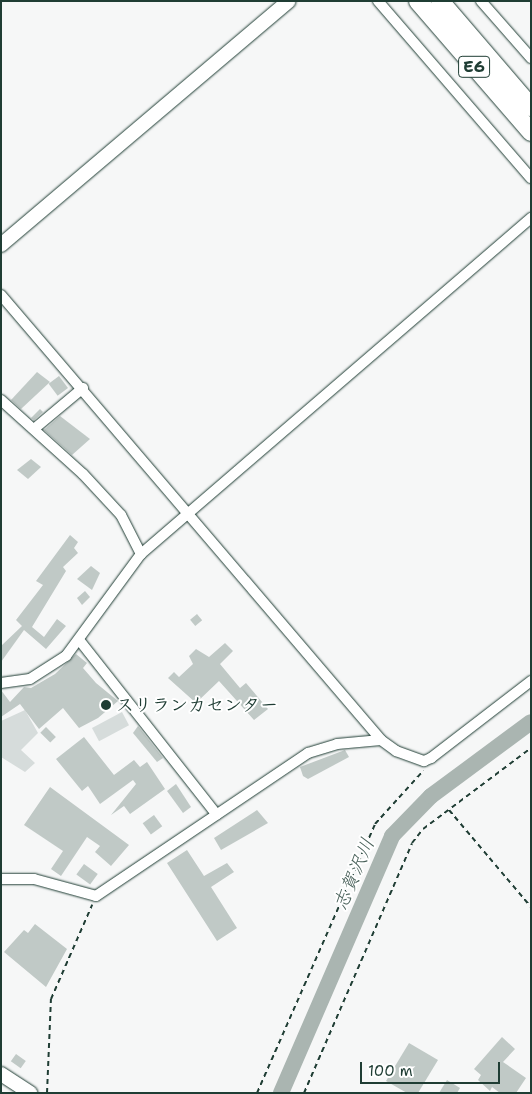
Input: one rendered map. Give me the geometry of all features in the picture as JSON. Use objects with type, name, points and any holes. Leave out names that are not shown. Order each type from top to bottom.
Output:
[{"type":"highway","name":"E6","points":[[418,1],[531,132]]},
{"type":"highway","name":"E6","points":[[440,1],[531,107]]},
{"type":"street","points":[[1,245],[289,1]]},
{"type":"street","points":[[378,1],[531,178]]},
{"type":"street","points":[[481,1],[531,58]]},
{"type":"street","points":[[1,683],[38,674],[80,641],[141,554],[531,218]]},
{"type":"street","points":[[1,295],[83,388],[381,740],[424,761],[531,681]]},
{"type":"street","points":[[34,428],[83,388]]},
{"type":"street","points":[[1,400],[34,428],[121,515],[141,554]]},
{"type":"street","points":[[80,641],[217,815]]},
{"type":"street","points":[[1,879],[34,879],[96,896],[308,753],[337,744],[381,740]]},
{"type":"street","points":[[1,1074],[30,1093]]},
{"type":"path","points":[[304,1093],[405,856],[423,829],[531,748]]},
{"type":"path","points":[[258,1093],[376,824],[424,770],[424,761]]},
{"type":"path","points":[[449,810],[531,907]]},
{"type":"path","points":[[47,1093],[50,999],[96,896]]},
{"type":"shaded area","points":[[25,710],[38,733],[21,750],[35,763],[25,772],[1,757],[1,721]]},
{"type":"shaded area","points":[[122,712],[129,725],[99,741],[92,728]]},
{"type":"building","points":[[37,372],[50,382],[21,409],[11,400]]},
{"type":"building","points":[[59,376],[68,388],[58,396],[49,384]]},
{"type":"building","points":[[40,409],[43,412],[34,420],[31,418]]},
{"type":"building","points":[[60,416],[90,439],[72,455],[44,430]]},
{"type":"building","points":[[31,459],[41,467],[28,479],[17,470]]},
{"type":"building","points":[[70,535],[78,542],[74,548],[78,553],[63,567],[66,571],[32,627],[44,637],[57,619],[66,626],[46,649],[24,630],[1,662],[1,646],[22,626],[16,620],[43,585],[36,581]]},
{"type":"building","points":[[91,566],[100,573],[92,590],[77,579]]},
{"type":"building","points":[[85,591],[90,597],[82,605],[77,598]]},
{"type":"building","points":[[197,614],[202,620],[195,626],[190,620]]},
{"type":"building","points":[[225,643],[233,651],[220,664],[240,688],[246,683],[268,709],[254,720],[219,681],[196,703],[168,678],[174,672],[179,677],[193,664],[189,656],[196,649],[209,657]]},
{"type":"building","points":[[76,654],[87,663],[83,668],[96,683],[118,701],[98,718],[79,728],[63,708],[39,729],[20,704],[1,717],[1,690],[10,702],[24,687],[31,688],[55,674]]},
{"type":"building","points":[[138,726],[163,758],[157,762],[133,733]]},
{"type":"building","points":[[46,727],[56,737],[50,743],[40,733]]},
{"type":"building","points":[[84,737],[114,775],[134,760],[140,767],[147,762],[165,789],[130,814],[124,806],[111,815],[136,784],[133,780],[100,804],[88,786],[82,791],[56,759]]},
{"type":"building","points":[[345,750],[349,757],[308,779],[303,776],[300,767]]},
{"type":"building","points":[[176,784],[191,807],[183,813],[167,791]]},
{"type":"building","points":[[50,787],[129,845],[111,866],[95,852],[100,846],[87,837],[61,876],[51,869],[63,851],[24,825]]},
{"type":"building","points":[[257,810],[268,823],[221,850],[214,838]]},
{"type":"building","points":[[154,815],[162,826],[151,835],[143,823]]},
{"type":"building","points":[[187,850],[204,876],[227,863],[234,872],[211,887],[237,928],[217,941],[167,863]]},
{"type":"building","points":[[84,864],[98,874],[90,885],[76,875]]},
{"type":"building","points":[[35,924],[67,949],[46,987],[4,952],[24,930],[28,933]]},
{"type":"building","points":[[502,1037],[515,1049],[503,1062],[526,1078],[516,1093],[500,1093],[492,1087],[490,1091],[478,1080],[481,1075],[474,1069]]},
{"type":"building","points":[[409,1043],[438,1060],[418,1093],[407,1093],[386,1081]]},
{"type":"building","points":[[16,1054],[26,1061],[21,1068],[11,1061]]},
{"type":"building","points":[[447,1080],[460,1088],[457,1093],[439,1093]]},
{"type":"waterway","name":"志賀沢川","points":[[281,1093],[392,836],[431,796],[531,722]]},
{"type":"place","name":"スリランカセンター","points":[[106,705]]}]
